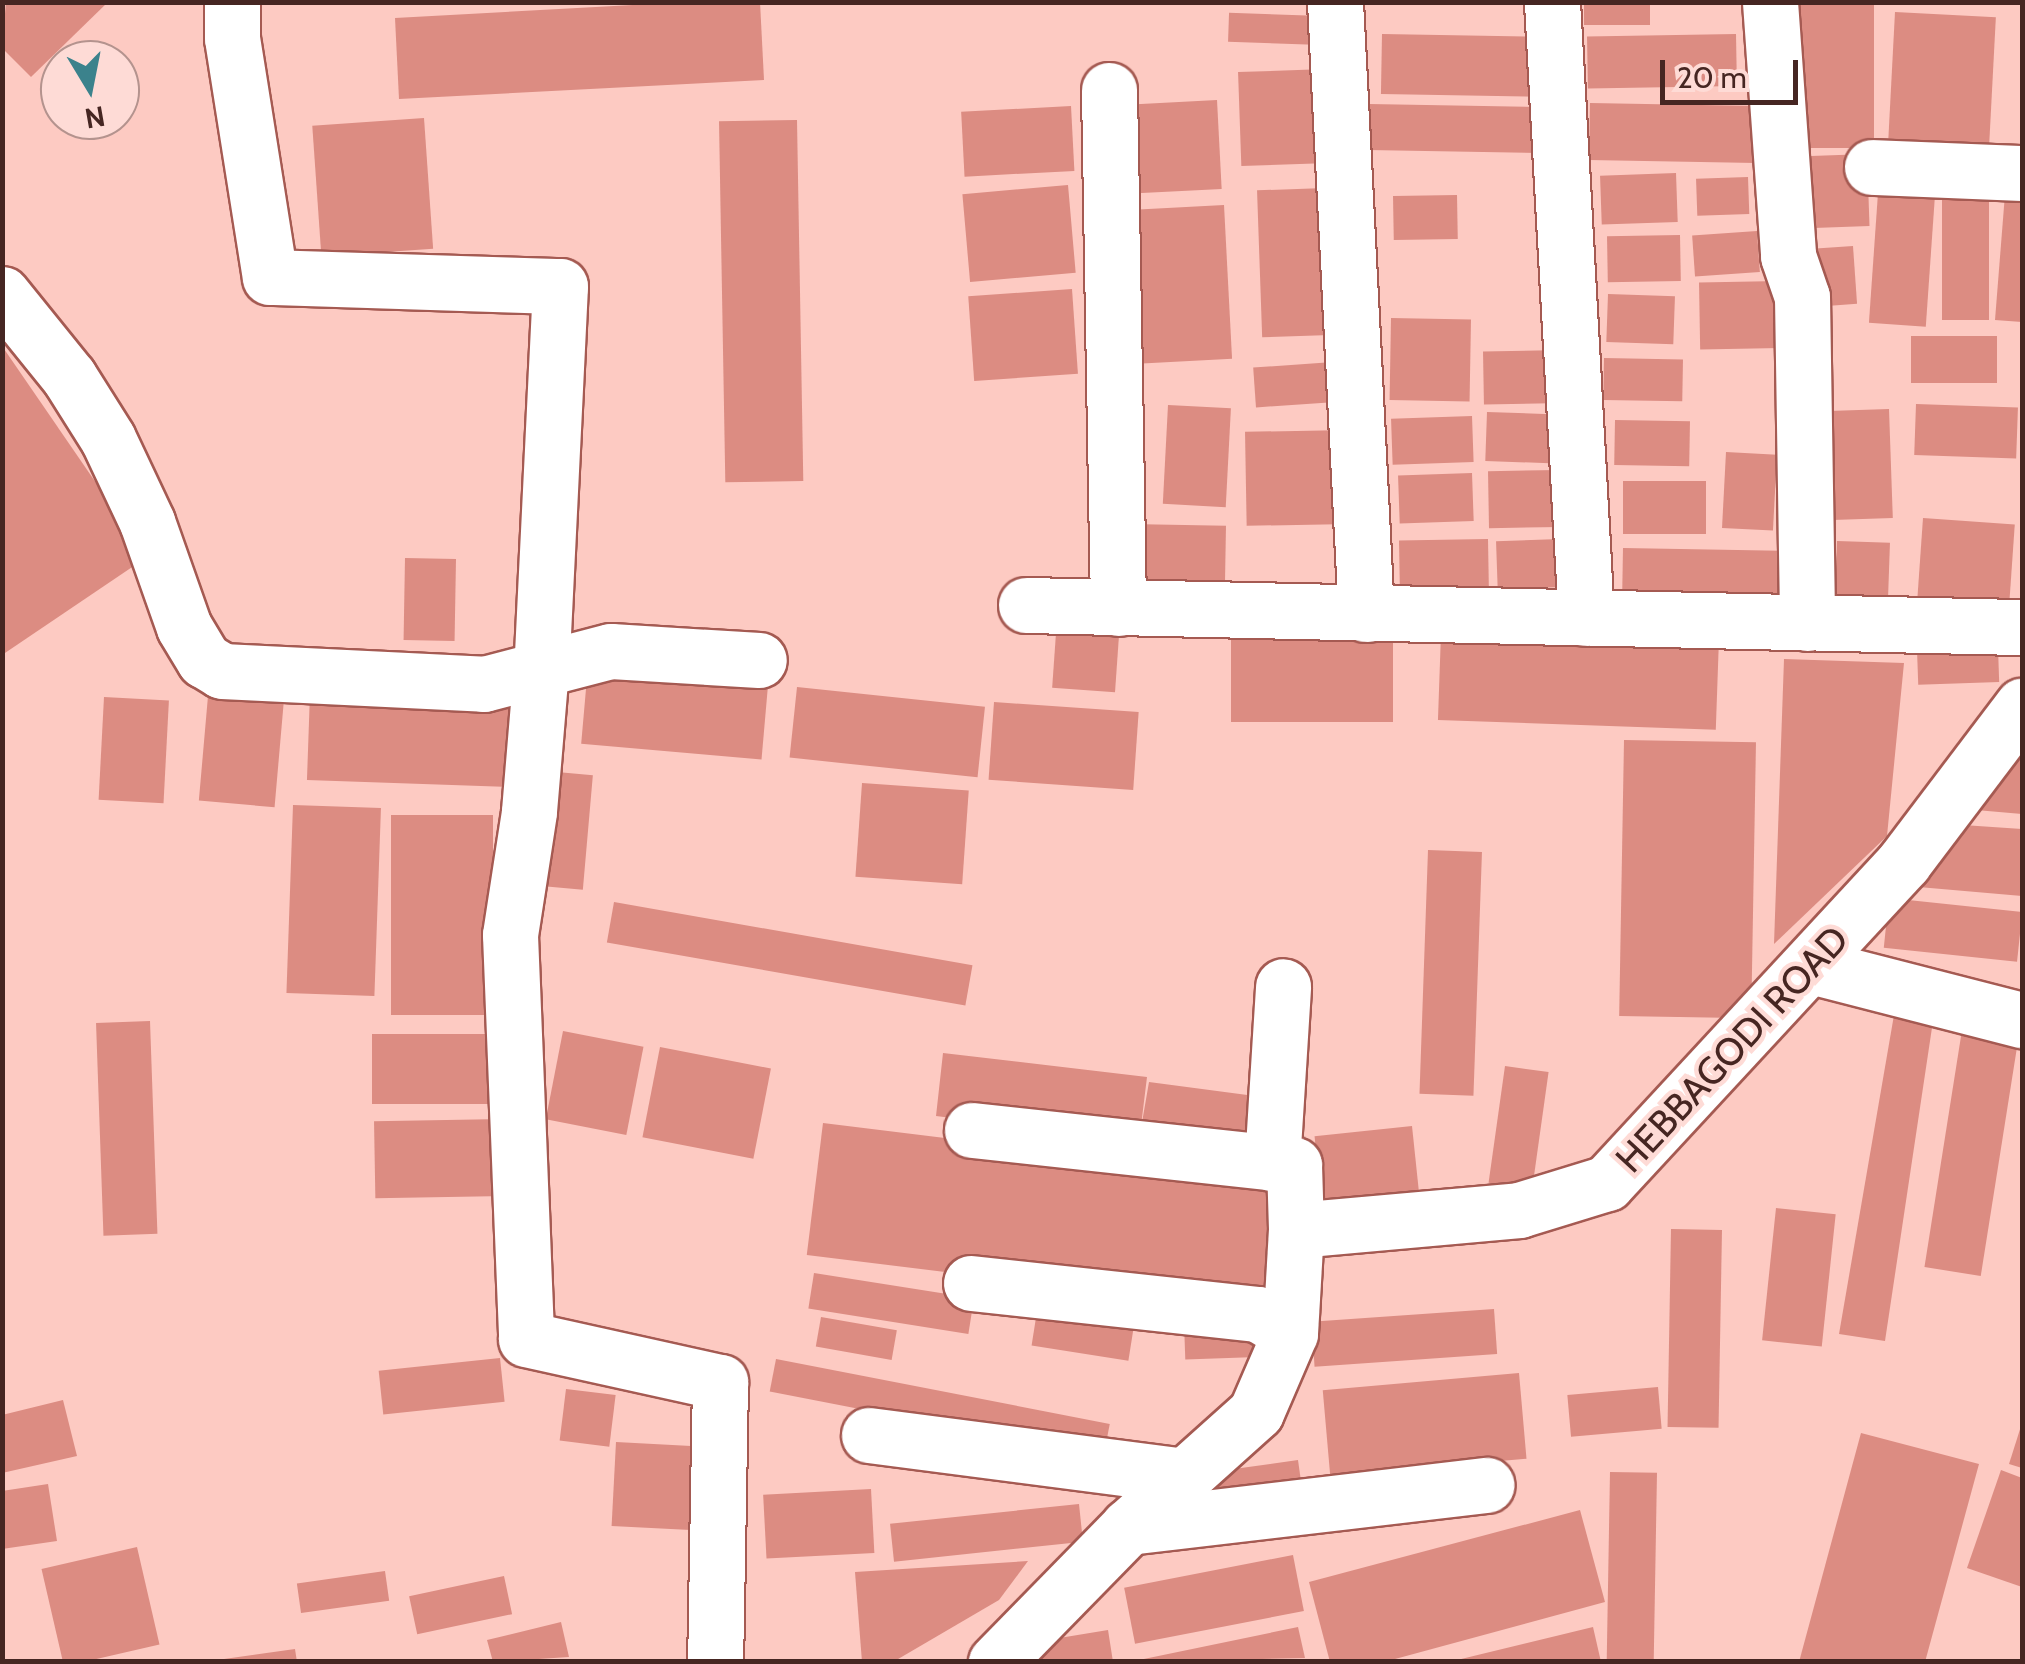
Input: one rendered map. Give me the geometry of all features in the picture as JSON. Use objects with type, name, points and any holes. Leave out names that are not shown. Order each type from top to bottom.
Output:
[{"type":"street","points":[[232,2],[232,38],[270,277],[560,286],[530,812],[510,935],[526,1339],[720,1382],[715,1662]]},
{"type":"street","points":[[1335,2],[1366,614]]},
{"type":"street","points":[[1552,2],[1586,618]]},
{"type":"street","points":[[1770,2],[1788,256],[1802,298],[1807,623]]},
{"type":"street","points":[[1109,90],[1118,608]]},
{"type":"street","points":[[1872,166],[2022,173]]},
{"type":"street","points":[[2,294],[69,377],[108,439],[147,522],[184,628],[204,660],[244,675],[484,684],[611,652],[759,660]]},
{"type":"street","points":[[1026,605],[2022,627]]},
{"type":"street","name":"HEBBAGODI ROAD","points":[[1296,1230],[1519,1210],[1608,1184],[1904,862],[2022,706]]},
{"type":"street","points":[[1811,966],[2022,1020]]},
{"type":"street","points":[[1272,1162],[1284,986]]},
{"type":"street","points":[[972,1130],[1294,1165],[1296,1230],[1290,1332],[1256,1412],[1128,1526],[996,1662]]},
{"type":"street","points":[[970,1284],[1258,1314],[1290,1332]]},
{"type":"street","points":[[869,1434],[1184,1476]]},
{"type":"street","points":[[1128,1526],[1487,1485]]},
{"type":"building","points":[[6,2],[108,2],[69,40],[40,40],[40,68],[31,77],[2,48]]},
{"type":"building","points":[[688,2],[760,2],[764,80],[399,99],[395,18]]},
{"type":"building","points":[[1584,2],[1650,2],[1650,25],[1584,25]]},
{"type":"building","points":[[1800,2],[1874,2],[1874,148],[1800,148]]},
{"type":"building","points":[[1895,12],[1996,17],[1989,144],[1888,139]]},
{"type":"building","points":[[1229,13],[1322,16],[1321,45],[1228,42]]},
{"type":"building","points":[[1382,34],[1545,37],[1544,97],[1381,94]]},
{"type":"building","points":[[1736,34],[1737,86],[1588,89],[1587,37]]},
{"type":"building","points":[[1326,69],[1329,163],[1241,166],[1238,72]]},
{"type":"building","points":[[1217,100],[1222,189],[1122,194],[1117,105]]},
{"type":"building","points":[[1590,103],[1757,106],[1756,163],[1589,160]]},
{"type":"building","points":[[1369,104],[1541,107],[1540,153],[1368,150]]},
{"type":"building","points":[[1071,106],[1074,171],[965,177],[961,112]]},
{"type":"building","points":[[424,118],[433,249],[321,256],[312,126]]},
{"type":"building","points":[[797,120],[803,481],[725,482],[719,121]]},
{"type":"building","points":[[1867,154],[1870,226],[1800,228],[1797,156]]},
{"type":"building","points":[[1676,173],[1678,222],[1602,225],[1600,176]]},
{"type":"building","points":[[1748,177],[1749,214],[1697,216],[1696,179]]},
{"type":"building","points":[[1068,185],[1076,273],[970,282],[962,194]]},
{"type":"building","points":[[1325,188],[1330,335],[1262,337],[1257,190]]},
{"type":"building","points":[[1942,188],[1989,188],[1989,320],[1942,320]]},
{"type":"building","points":[[1878,193],[1935,197],[1926,327],[1869,323]]},
{"type":"building","points":[[2005,194],[2022,195],[2022,322],[1995,320]]},
{"type":"building","points":[[1457,195],[1458,239],[1394,240],[1393,196]]},
{"type":"building","points":[[1224,205],[1232,359],[1123,364],[1115,211]]},
{"type":"building","points":[[1757,231],[1760,272],[1695,276],[1692,236]]},
{"type":"building","points":[[1680,235],[1681,281],[1608,282],[1607,236]]},
{"type":"building","points":[[1853,246],[1857,304],[1820,306],[1816,249]]},
{"type":"building","points":[[1784,281],[1785,348],[1700,349],[1699,282]]},
{"type":"building","points":[[1072,289],[1078,374],[974,381],[968,296]]},
{"type":"building","points":[[1608,294],[1675,296],[1673,344],[1606,342]]},
{"type":"building","points":[[1391,318],[1471,319],[1470,401],[1390,400]]},
{"type":"building","points":[[1911,336],[1997,336],[1997,383],[1911,383]]},
{"type":"building","points":[[2,346],[147,557],[2,655]]},
{"type":"building","points":[[1563,350],[1564,403],[1484,404],[1483,351]]},
{"type":"building","points":[[1604,358],[1683,359],[1682,401],[1603,400]]},
{"type":"building","points":[[1333,362],[1336,402],[1256,407],[1253,368]]},
{"type":"building","points":[[1916,404],[2018,408],[2016,459],[1914,455]]},
{"type":"building","points":[[1168,405],[1231,408],[1226,507],[1163,504]]},
{"type":"building","points":[[1889,409],[1893,518],[1825,520],[1821,411]]},
{"type":"building","points":[[1487,412],[1558,414],[1556,463],[1485,461]]},
{"type":"building","points":[[1472,416],[1474,462],[1393,465],[1391,419]]},
{"type":"building","points":[[1615,420],[1690,421],[1689,466],[1614,465]]},
{"type":"building","points":[[1349,430],[1351,524],[1247,526],[1245,432]]},
{"type":"building","points":[[1726,452],[1777,455],[1773,531],[1722,528]]},
{"type":"building","points":[[1559,470],[1560,527],[1489,528],[1488,471]]},
{"type":"building","points":[[1472,473],[1474,521],[1400,524],[1398,476]]},
{"type":"building","points":[[1623,481],[1706,481],[1706,534],[1623,534]]},
{"type":"building","points":[[1923,518],[2015,524],[2009,604],[1917,598]]},
{"type":"building","points":[[1129,524],[1226,526],[1225,591],[1128,589]]},
{"type":"building","points":[[1488,539],[1489,588],[1400,590],[1399,541]]},
{"type":"building","points":[[1560,539],[1562,587],[1498,589],[1496,541]]},
{"type":"building","points":[[1837,541],[1890,543],[1888,606],[1835,604]]},
{"type":"building","points":[[1623,548],[1781,551],[1780,598],[1622,595]]},
{"type":"building","points":[[405,558],[456,559],[455,641],[404,640]]},
{"type":"building","points":[[1056,633],[1119,637],[1115,692],[1052,688]]},
{"type":"building","points":[[1441,633],[1719,643],[1716,730],[1438,720]]},
{"type":"building","points":[[1231,640],[1393,640],[1393,722],[1231,722]]},
{"type":"building","points":[[1998,648],[1999,682],[1918,685],[1917,651]]},
{"type":"building","points":[[1784,659],[1904,663],[1887,836],[1774,944]]},
{"type":"building","points":[[588,666],[768,682],[762,759],[581,744]]},
{"type":"building","points":[[797,687],[985,707],[978,777],[790,758]]},
{"type":"building","points":[[310,693],[523,700],[520,787],[307,780]]},
{"type":"building","points":[[208,696],[284,703],[275,807],[199,801]]},
{"type":"building","points":[[104,697],[169,700],[164,803],[99,800]]},
{"type":"building","points":[[994,702],[1139,712],[1133,790],[989,780]]},
{"type":"building","points":[[1624,740],[1756,742],[1751,1018],[1619,1016]]},
{"type":"building","points":[[2022,742],[2022,814],[1976,810]]},
{"type":"building","points":[[557,772],[593,775],[583,890],[547,887]]},
{"type":"building","points":[[862,783],[969,790],[962,884],[855,877]]},
{"type":"building","points":[[293,805],[381,808],[374,996],[286,993]]},
{"type":"building","points":[[391,815],[493,815],[493,1015],[391,1015]]},
{"type":"building","points":[[1948,824],[2022,829],[2022,896],[1907,886]]},
{"type":"building","points":[[1428,850],[1482,852],[1473,1096],[1419,1094]]},
{"type":"building","points":[[1889,898],[2022,912],[2017,962],[1884,948]]},
{"type":"building","points":[[614,902],[972,965],[965,1006],[607,942]]},
{"type":"building","points":[[1894,1015],[1933,1021],[1885,1341],[1839,1334]]},
{"type":"building","points":[[150,1021],[157,1234],[103,1236],[96,1023]]},
{"type":"building","points":[[1962,1030],[2018,1039],[1981,1276],[1924,1267]]},
{"type":"building","points":[[563,1031],[643,1047],[626,1135],[546,1119]]},
{"type":"building","points":[[372,1034],[498,1034],[498,1104],[372,1104]]},
{"type":"building","points":[[660,1047],[771,1069],[753,1159],[642,1137]]},
{"type":"building","points":[[943,1053],[1147,1077],[1140,1134],[1149,1082],[1270,1098],[1262,1157],[936,1116]]},
{"type":"building","points":[[1505,1066],[1549,1072],[1532,1189],[1489,1183]]},
{"type":"building","points":[[504,1119],[505,1196],[375,1198],[374,1121]]},
{"type":"building","points":[[823,1123],[1290,1180],[1274,1312],[807,1255]]},
{"type":"building","points":[[1412,1126],[1419,1195],[1322,1205],[1315,1136]]},
{"type":"building","points":[[1776,1208],[1836,1214],[1822,1347],[1762,1340]]},
{"type":"building","points":[[1671,1229],[1722,1230],[1719,1428],[1668,1427]]},
{"type":"building","points":[[814,1273],[974,1298],[968,1334],[808,1309]]},
{"type":"building","points":[[1038,1305],[1135,1320],[1128,1361],[1032,1345]]},
{"type":"building","points":[[1494,1309],[1497,1354],[1315,1367],[1311,1322]]},
{"type":"building","points":[[821,1317],[897,1330],[892,1360],[816,1347]]},
{"type":"building","points":[[1256,1321],[1257,1357],[1185,1359],[1184,1324]]},
{"type":"building","points":[[500,1358],[505,1402],[383,1415],[379,1371]]},
{"type":"building","points":[[776,1359],[1110,1424],[1103,1456],[770,1391]]},
{"type":"building","points":[[1519,1373],[1526,1459],[1330,1476],[1323,1390]]},
{"type":"building","points":[[1658,1387],[1662,1429],[1571,1437],[1567,1395]]},
{"type":"building","points":[[566,1389],[616,1395],[609,1447],[560,1441]]},
{"type":"building","points":[[63,1400],[77,1456],[2,1473],[2,1415]]},
{"type":"building","points":[[2022,1423],[2022,1468],[2009,1464]]},
{"type":"building","points":[[1861,1433],[1979,1464],[1925,1662],[1799,1662]]},
{"type":"building","points":[[616,1442],[710,1447],[705,1531],[612,1526]]},
{"type":"building","points":[[1298,1460],[1302,1487],[1220,1498],[1216,1472]]},
{"type":"building","points":[[2001,1470],[2022,1478],[2022,1587],[1967,1568]]},
{"type":"building","points":[[1610,1472],[1657,1473],[1654,1662],[1607,1662]]},
{"type":"building","points":[[48,1484],[57,1541],[2,1549],[2,1491]]},
{"type":"building","points":[[871,1489],[874,1553],[766,1559],[763,1495]]},
{"type":"building","points":[[1079,1504],[1083,1542],[894,1562],[890,1524]]},
{"type":"building","points":[[1580,1510],[1605,1602],[1384,1662],[1330,1662],[1309,1582]]},
{"type":"building","points":[[137,1547],[159,1644],[83,1662],[63,1662],[42,1569]]},
{"type":"building","points":[[1293,1555],[1304,1611],[1135,1644],[1124,1588]]},
{"type":"building","points":[[1028,1561],[999,1600],[893,1662],[862,1662],[855,1572]]},
{"type":"building","points":[[385,1571],[389,1601],[301,1613],[297,1583]]},
{"type":"building","points":[[504,1576],[512,1614],[417,1634],[409,1596]]},
{"type":"building","points":[[561,1622],[569,1657],[493,1662],[487,1640]]},
{"type":"building","points":[[1298,1627],[1305,1658],[1139,1660]]},
{"type":"building","points":[[1593,1627],[1601,1662],[1457,1662],[1457,1660]]},
{"type":"building","points":[[1108,1630],[1113,1662],[1032,1662],[1029,1643]]},
{"type":"building","points":[[295,1649],[297,1662],[224,1662],[224,1659]]}]
